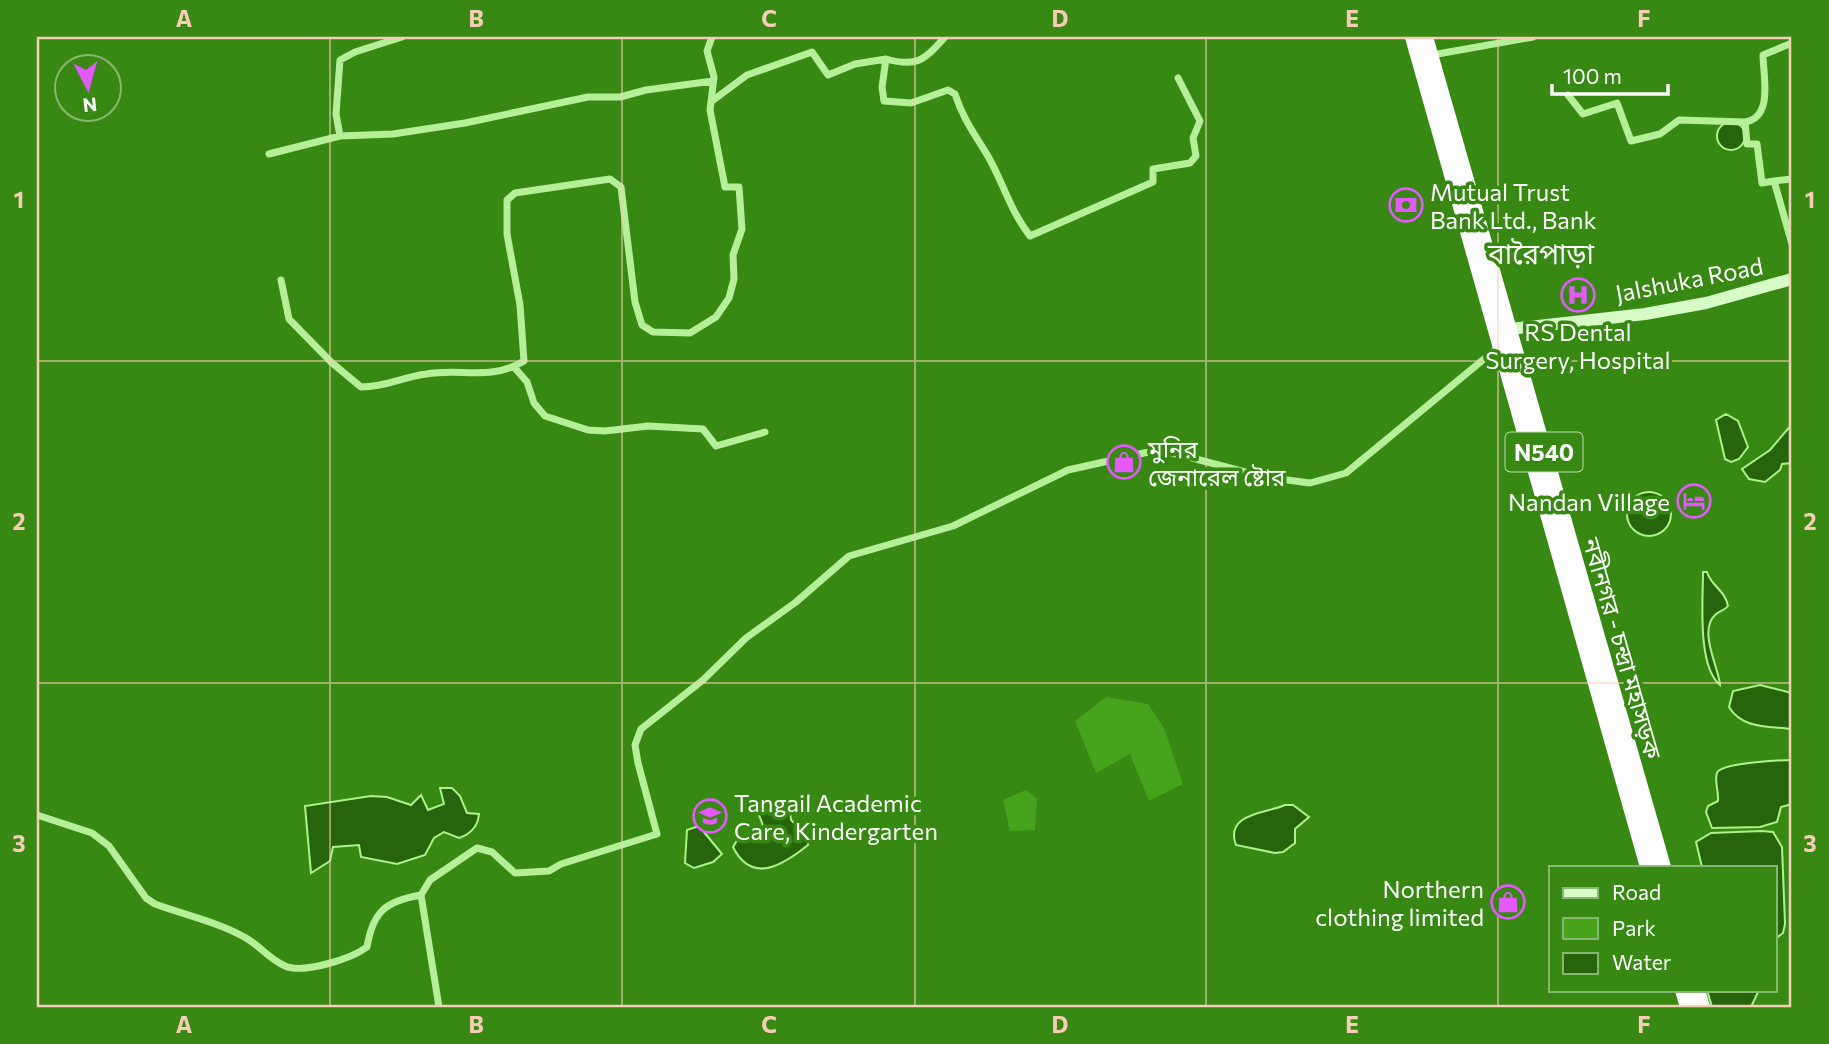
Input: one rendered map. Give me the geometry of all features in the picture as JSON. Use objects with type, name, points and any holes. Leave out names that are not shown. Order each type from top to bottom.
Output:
[{"type":"highway","name":"নবীনগর - চন্দ্রা মহাসড়ক","points":[[1413,37],[1501,344],[1605,687],[1663,866]]},
{"type":"highway","name":"নবীনগর - চন্দ্রা মহাসড়ক","points":[[1425,37],[1510,329],[1605,687],[1648,866]]},
{"type":"street","points":[[340,136],[336,114],[340,60],[355,52],[402,37]]},
{"type":"street","points":[[281,280],[289,319],[331,362],[361,387],[395,384],[426,374],[480,375],[514,367],[524,361],[520,305],[507,234],[507,200],[515,193],[610,179],[621,187],[635,302],[642,325],[653,332],[690,333],[716,317],[729,298],[734,279],[733,255],[742,229],[739,187],[725,187],[723,183],[712,128],[713,81],[707,51],[712,37]]},
{"type":"street","points":[[712,101],[747,75],[812,52],[828,75],[855,64],[886,59],[915,63],[925,60],[945,37]]},
{"type":"street","points":[[1431,55],[1533,37]]},
{"type":"street","points":[[1568,95],[1583,114],[1618,103],[1631,141],[1660,134],[1679,120],[1745,122],[1756,117],[1764,103],[1763,55],[1792,43]]},
{"type":"street","points":[[886,59],[882,87],[884,101],[911,103],[948,90],[955,94],[964,118],[988,157],[1012,213],[1030,236],[1153,182],[1153,169],[1190,163],[1196,156],[1193,138],[1200,121],[1178,78]]},
{"type":"street","points":[[269,154],[340,136],[393,134],[441,127],[588,97],[621,97],[646,90],[713,81]]},
{"type":"street","points":[[1745,122],[1747,144],[1757,144],[1762,183],[1792,179]]},
{"type":"street","points":[[1774,181],[1792,244]]},
{"type":"street","name":"Jalshuka Road","points":[[1510,329],[1645,314],[1706,303],[1792,279]]},
{"type":"street","points":[[439,1007],[421,895],[430,880],[477,848],[492,852],[514,873],[549,871],[561,864],[657,834],[636,754],[635,745],[641,729],[703,680],[746,638],[796,602],[849,556],[953,526],[1068,470],[1153,451],[1177,454],[1264,477],[1310,483],[1346,472],[1501,344]]},
{"type":"street","points":[[514,367],[527,382],[534,403],[545,416],[588,430],[605,431],[648,426],[703,429],[716,446],[765,432]]},
{"type":"street","points":[[37,815],[92,833],[110,846],[146,898],[155,904],[245,937],[288,968],[338,961],[361,951],[366,947],[372,923],[383,907],[421,895]]},
{"type":"green space","points":[[1106,697],[1148,704],[1164,728],[1183,784],[1149,801],[1130,754],[1096,773],[1075,721]]},
{"type":"green space","points":[[1026,790],[1037,799],[1035,830],[1010,831],[1003,800]]},
{"type":"water","points":[[1731,122],[1741,126],[1745,136],[1741,146],[1731,150],[1721,146],[1717,136],[1721,126]]},
{"type":"water","points":[[1726,414],[1738,421],[1748,447],[1739,459],[1731,462],[1725,459],[1716,420]]},
{"type":"water","points":[[1792,424],[1792,463],[1782,464],[1780,470],[1765,482],[1749,479],[1742,469],[1770,450]]},
{"type":"water","points":[[1649,492],[1664,499],[1671,514],[1664,529],[1649,536],[1634,529],[1627,514],[1634,499]]},
{"type":"water","points":[[1703,572],[1707,572],[1728,606],[1715,615],[1708,630],[1720,685],[1713,676],[1705,648],[1702,615]]},
{"type":"water","points":[[1760,685],[1792,693],[1792,729],[1749,723],[1734,714],[1729,707],[1733,691]]},
{"type":"water","points":[[1792,760],[1792,804],[1781,807],[1777,822],[1760,827],[1712,828],[1706,812],[1708,806],[1718,801],[1717,773],[1728,767],[1751,763]]},
{"type":"water","points":[[440,788],[452,788],[460,796],[467,813],[479,814],[475,826],[467,834],[459,838],[444,832],[434,838],[425,855],[397,864],[361,857],[359,845],[333,847],[330,861],[311,873],[305,806],[371,796],[387,797],[411,805],[421,795],[428,810],[444,804]]},
{"type":"water","points":[[782,798],[789,801],[791,820],[808,836],[808,845],[788,859],[768,868],[749,866],[733,847],[738,839],[764,828],[756,807]]},
{"type":"water","points":[[1285,805],[1293,805],[1309,817],[1295,829],[1295,843],[1283,852],[1275,853],[1236,845],[1234,834],[1236,826],[1242,820]]},
{"type":"water","points":[[699,826],[722,854],[713,862],[694,868],[685,863],[687,830]]},
{"type":"water","points":[[1773,832],[1782,847],[1785,924],[1783,933],[1776,938],[1776,866],[1702,866],[1696,842],[1711,833]]},
{"type":"water","points":[[1708,992],[1758,992],[1751,1007],[1712,1007]]},
{"type":"place","name":"Mutual Trust Bank Ltd., Bank","points":[[1406,205]]},
{"type":"place","name":"RS Dental Surgery, Hospital","points":[[1578,295]]},
{"type":"place","name":"মুনির জেনারেল ষ্টোর","points":[[1124,462]]},
{"type":"place","name":"Nandan Village","points":[[1694,501]]},
{"type":"place","name":"Tangail Academic Care, Kindergarten","points":[[710,816]]},
{"type":"place","name":"Northern clothing limited","points":[[1508,902]]},
{"type":"district","name":"বারৈপাড়া","points":[[1541,253]]}]
